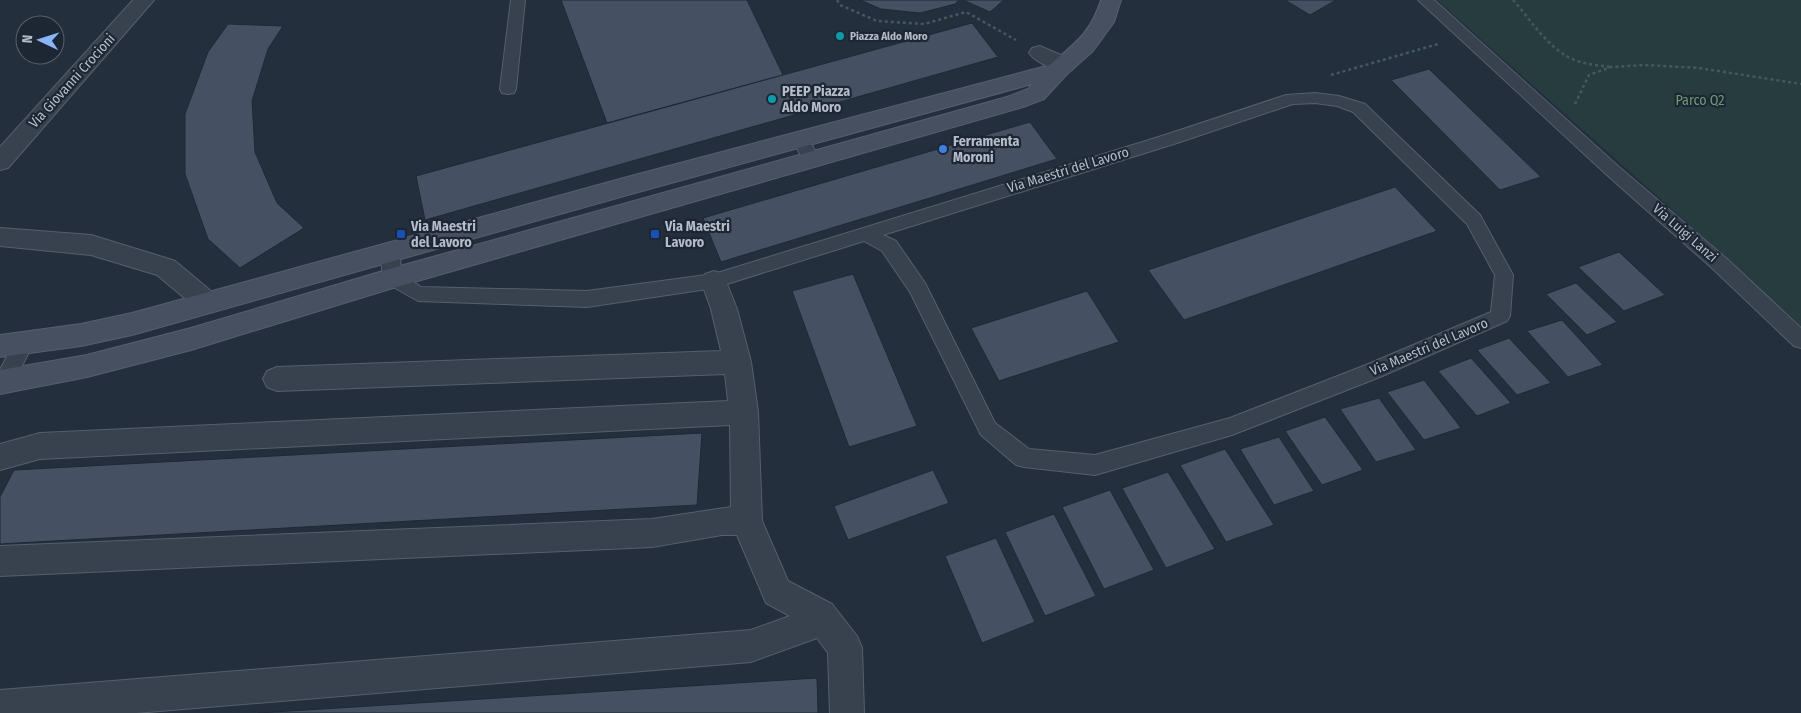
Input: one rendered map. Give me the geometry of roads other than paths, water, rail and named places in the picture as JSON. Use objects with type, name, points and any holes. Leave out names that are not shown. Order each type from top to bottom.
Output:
[{"type":"street","name":"Via Giovanni Crocioni","points":[[0,162],[144,0]]},
{"type":"street","points":[[11,345],[81,335],[132,324],[390,252],[805,149],[1015,102],[1036,94],[1085,46],[1104,22],[1111,0]]},
{"type":"street","points":[[1040,53],[1062,67]]},
{"type":"street","points":[[2,382],[87,366],[191,339],[805,149]]},
{"type":"street","points":[[0,237],[91,245],[166,268],[208,303]]},
{"type":"street","points":[[714,281],[724,309],[736,362],[744,412],[747,521],[777,592],[820,615],[845,648],[847,713]]},
{"type":"street","points":[[277,379],[736,362]]},
{"type":"street","points":[[0,457],[40,446],[744,412]]},
{"type":"street","points":[[0,561],[652,533],[722,521],[747,521]]},
{"type":"street","points":[[0,708],[751,646],[812,624],[820,615]]},
{"type":"lane","points":[[508,89],[518,0]]},
{"type":"lane","name":"Via Luigi Lanzi","points":[[1425,0],[1720,264],[1801,340]]},
{"type":"lane","name":"Via Maestri del Lavoro","points":[[393,278],[418,294],[588,299],[714,281],[865,233],[1171,139],[1292,99],[1315,98],[1340,101],[1359,108],[1474,220],[1504,275],[1500,316],[1373,371],[1232,426],[1095,465],[1024,458],[988,429],[918,288],[889,246],[865,233]]},
{"type":"lane","points":[[390,252],[393,278]]},
{"type":"lane","points":[[2,382],[11,345]]},
{"type":"place","name":"Piazza Aldo Moro","points":[[840,36]]},
{"type":"place","name":"PEEP Piazza Aldo Moro","points":[[772,99]]},
{"type":"place","name":"Ferramenta Moroni","points":[[943,149]]},
{"type":"place","name":"Via Maestri del Lavoro","points":[[401,234]]},
{"type":"place","name":"Via Maestri Lavoro","points":[[655,234]]},
{"type":"park label","name":"Parco Q2","points":[[1700,100]]}]
